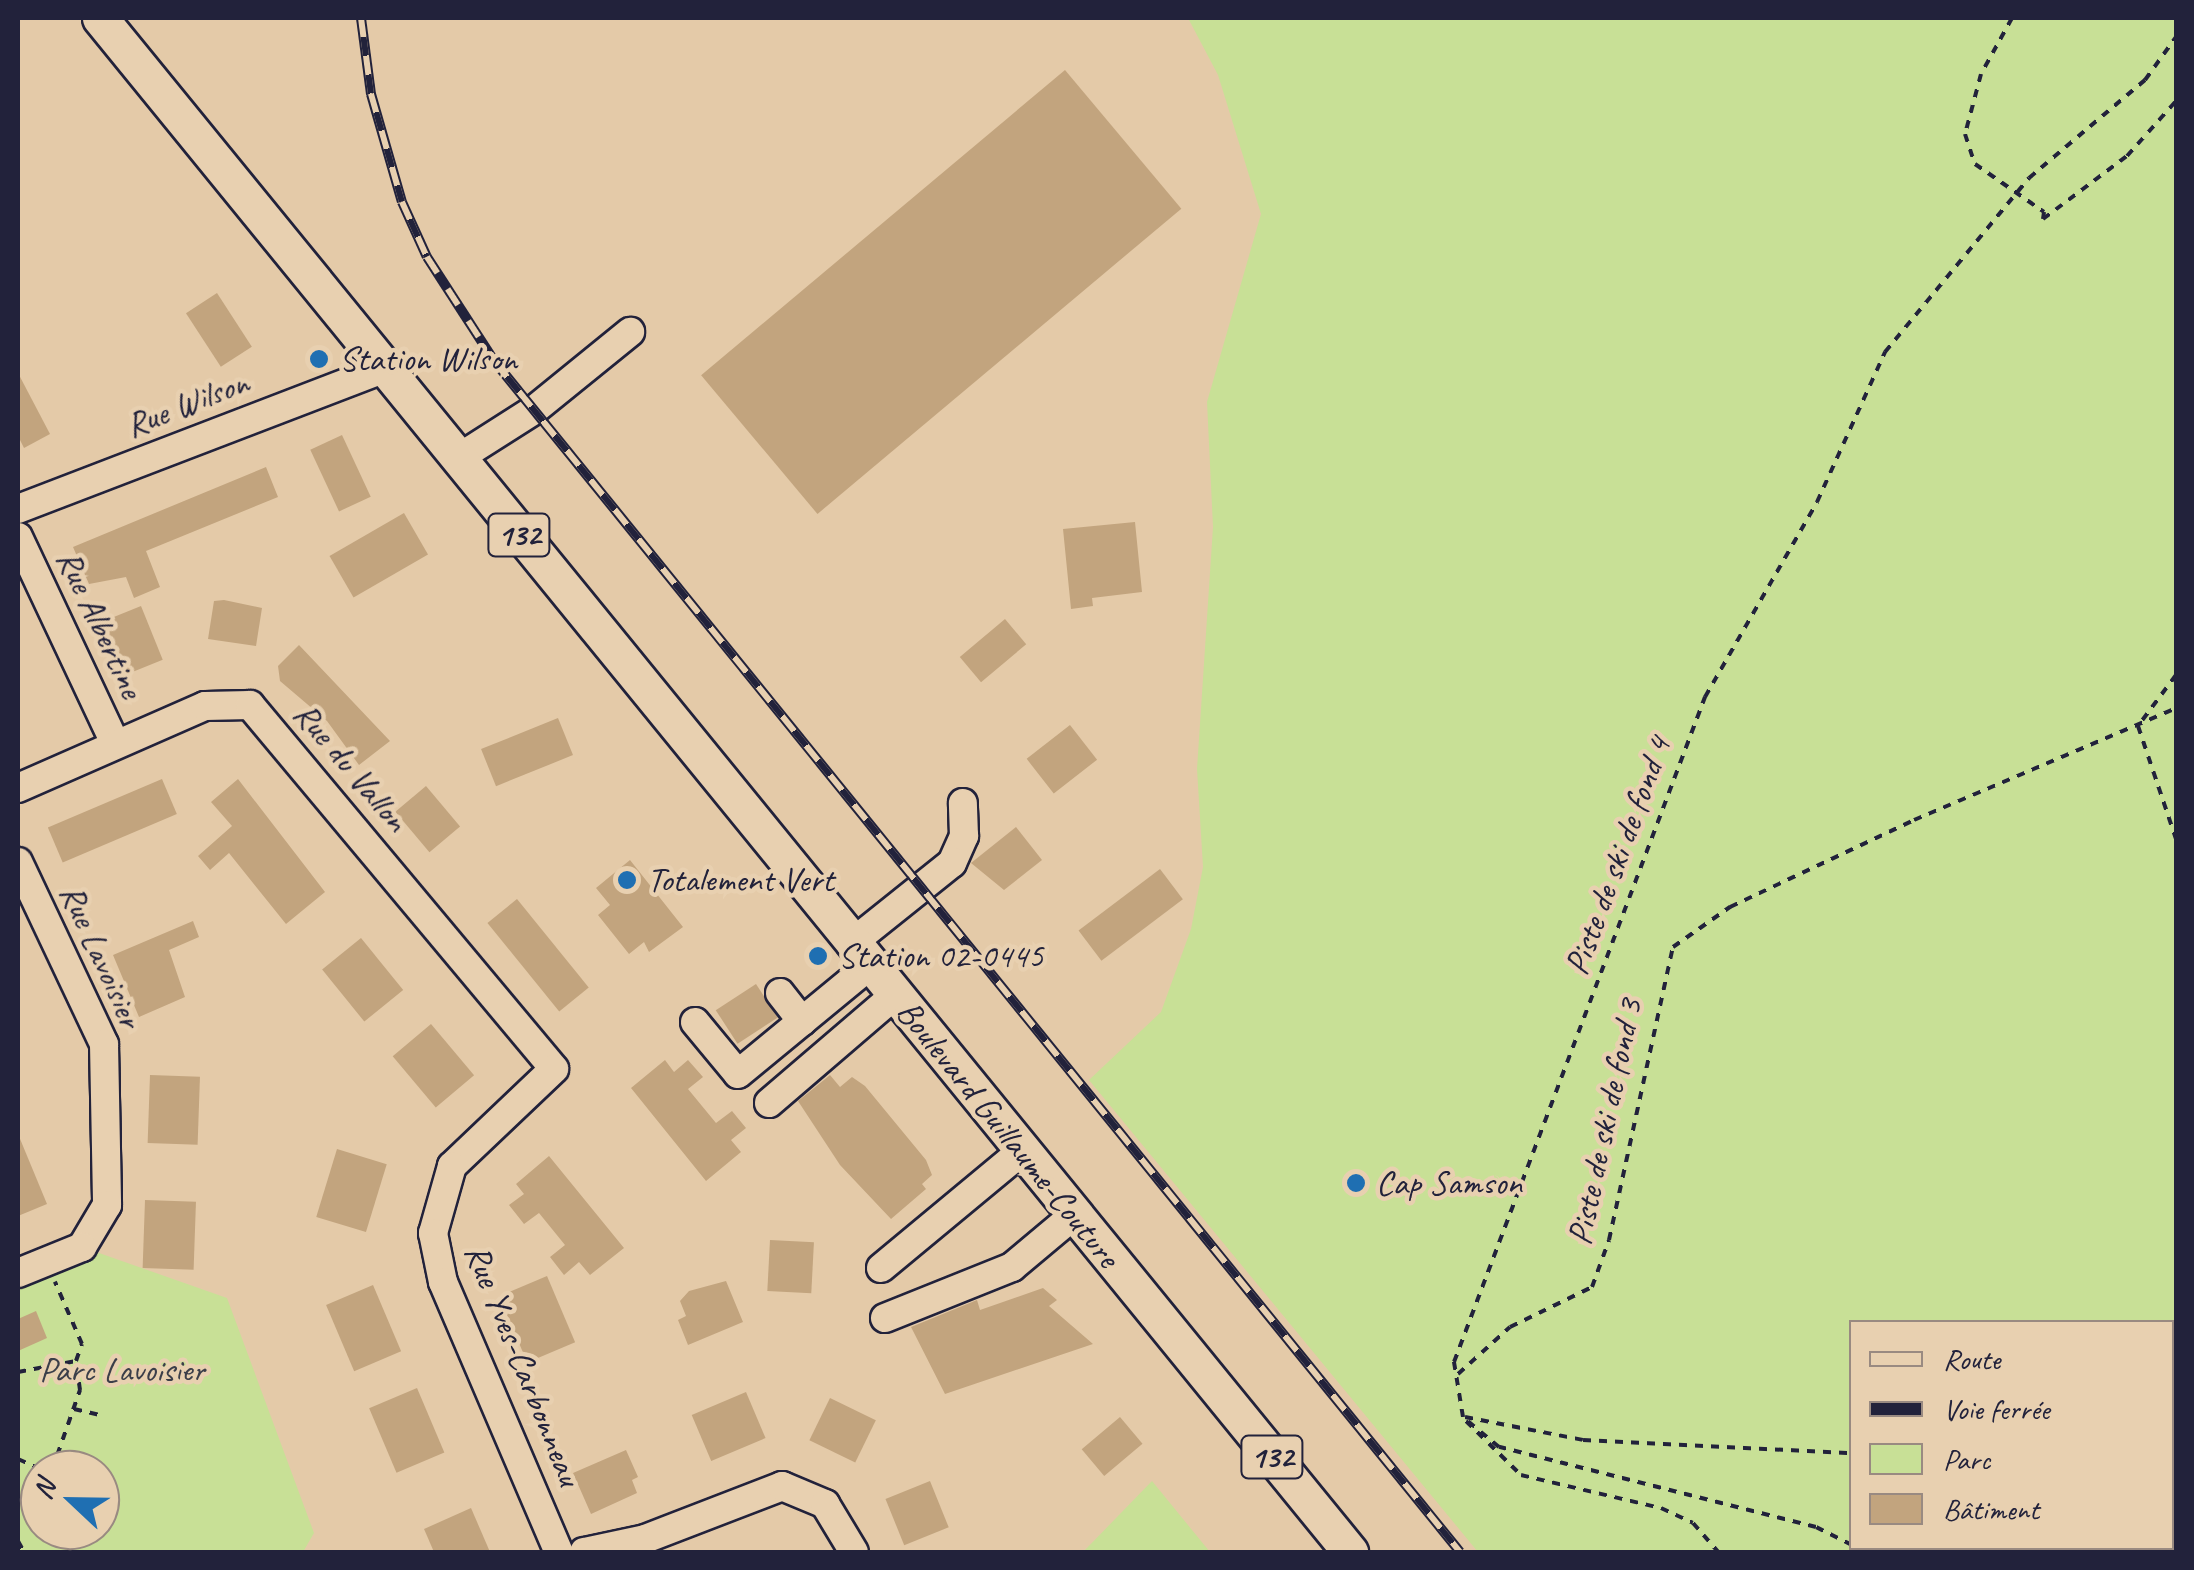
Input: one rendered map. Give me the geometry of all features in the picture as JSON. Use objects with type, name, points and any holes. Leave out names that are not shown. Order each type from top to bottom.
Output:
[{"type":"main road","name":"Boulevard Guillaume-Couture","points":[[100,18],[1350,1552]]},
{"type":"street","points":[[457,459],[534,410],[630,332]]},
{"type":"street","name":"Rue Wilson","points":[[18,508],[383,369]]},
{"type":"street","name":"Rue Albertine","points":[[18,537],[116,743]]},
{"type":"street","name":"Rue du Vallon","points":[[18,788],[205,706],[250,704],[554,1069]]},
{"type":"street","points":[[696,1022],[738,1074],[802,1021],[861,954],[952,863],[964,836],[963,803]]},
{"type":"street","name":"Rue Lavoisier","points":[[18,862],[104,1044],[108,1205],[82,1248],[31,1268]]},
{"type":"street","points":[[780,993],[802,1021]]},
{"type":"street","points":[[769,1103],[895,996]]},
{"type":"street","name":"Rue Yves-Carbonneau","points":[[554,1069],[452,1166],[433,1233],[443,1282],[558,1552]]},
{"type":"street","points":[[881,1268],[1022,1151]]},
{"type":"street","points":[[885,1318],[1012,1267],[1074,1215]]},
{"type":"street","points":[[584,1552],[645,1539],[782,1486],[825,1504],[854,1552]]},
{"type":"path","points":[[2012,18],[1981,74],[1965,134],[1975,164],[2044,212],[2043,219],[2127,156],[2176,101]]},
{"type":"path","name":"Piste de ski de fond 4","points":[[1464,1417],[1454,1362],[1704,697],[1817,502],[1885,352],[2017,193],[2145,80],[2176,37]]},
{"type":"path","name":"Piste de ski de fond 3","points":[[2138,726],[2176,675]]},
{"type":"path","name":"Piste de ski de fond 3","points":[[1464,1417],[1458,1372],[1510,1327],[1592,1287],[1608,1240],[1673,947],[1730,907],[2176,708]]},
{"type":"path","points":[[2138,726],[2176,839]]},
{"type":"path","points":[[31,1268],[79,1326],[74,1409],[59,1450]]},
{"type":"path","points":[[18,1372],[76,1361]]},
{"type":"path","points":[[74,1409],[104,1416]]},
{"type":"path","points":[[1464,1417],[1583,1440],[1849,1453]]},
{"type":"path","points":[[1464,1417],[1500,1447],[1816,1527],[1849,1544]]},
{"type":"path","points":[[1464,1417],[1522,1475],[1661,1508],[1693,1523],[1718,1552]]},
{"type":"path","points":[[18,1540],[24,1552]]},
{"type":"green space","points":[[1188,18],[2176,18],[2176,1552],[1478,1552],[1089,1080],[1161,1012],[1191,929],[1203,867],[1197,769],[1213,527],[1207,402],[1261,214],[1218,75]]},
{"type":"green space","name":"Parc Lavoisier","points":[[82,1247],[227,1298],[314,1533],[303,1552],[18,1552],[18,1273]]},
{"type":"green space","points":[[1152,1481],[1210,1552],[1083,1552]]},
{"type":"building","points":[[1065,70],[1181,209],[817,514],[701,375]]},
{"type":"building","points":[[217,293],[252,347],[221,367],[186,313]]},
{"type":"building","points":[[18,373],[50,434],[24,448],[18,436]]},
{"type":"building","points":[[342,435],[371,497],[339,511],[310,450]]},
{"type":"building","points":[[266,467],[278,497],[146,551],[160,587],[134,598],[126,577],[89,584],[73,547]]},
{"type":"building","points":[[404,513],[428,555],[354,598],[330,556]]},
{"type":"building","points":[[1135,522],[1142,592],[1092,598],[1093,606],[1071,609],[1063,529]]},
{"type":"building","points":[[214,601],[262,608],[256,646],[208,639]]},
{"type":"building","points":[[141,606],[163,660],[124,676],[102,622]]},
{"type":"building","points":[[1005,619],[1026,644],[981,682],[960,657]]},
{"type":"building","points":[[299,645],[390,741],[359,765],[327,721],[280,681],[278,666]]},
{"type":"building","points":[[558,718],[573,755],[496,786],[481,749]]},
{"type":"building","points":[[1070,725],[1097,760],[1054,794],[1027,759]]},
{"type":"building","points":[[162,779],[177,814],[63,862],[48,827]]},
{"type":"building","points":[[238,779],[325,892],[286,924],[229,853],[210,870],[198,856],[232,826],[211,802]]},
{"type":"building","points":[[426,786],[460,827],[429,852],[395,812]]},
{"type":"building","points":[[1016,827],[1042,860],[1004,890],[971,863]]},
{"type":"building","points":[[630,860],[683,927],[649,952],[644,942],[629,954],[598,915],[610,905],[596,888]]},
{"type":"building","points":[[1160,869],[1183,899],[1101,961],[1079,930]]},
{"type":"building","points":[[517,899],[589,988],[559,1012],[487,923]]},
{"type":"building","points":[[193,921],[199,937],[169,950],[185,997],[139,1017],[113,955]]},
{"type":"building","points":[[361,938],[403,990],[364,1022],[322,969]]},
{"type":"building","points":[[756,984],[778,1018],[738,1044],[716,1010]]},
{"type":"building","points":[[431,1024],[474,1075],[436,1107],[393,1056]]},
{"type":"building","points":[[665,1060],[674,1072],[688,1060],[703,1077],[688,1089],[716,1123],[732,1111],[746,1128],[731,1140],[741,1152],[706,1181],[631,1088]]},
{"type":"building","points":[[150,1075],[200,1077],[198,1145],[148,1143]]},
{"type":"building","points":[[830,1075],[840,1087],[852,1077],[865,1086],[926,1160],[932,1175],[922,1184],[926,1189],[891,1219],[840,1165],[798,1101]]},
{"type":"building","points":[[18,1134],[47,1204],[18,1216]]},
{"type":"building","points":[[337,1149],[387,1164],[366,1232],[316,1217]]},
{"type":"building","points":[[549,1156],[624,1248],[590,1275],[579,1262],[564,1275],[550,1257],[565,1245],[539,1213],[524,1224],[509,1205],[524,1194],[516,1184]]},
{"type":"building","points":[[145,1200],[196,1202],[194,1270],[143,1268]]},
{"type":"building","points":[[770,1240],[814,1242],[811,1293],[767,1291]]},
{"type":"building","points":[[547,1276],[575,1342],[527,1363],[499,1296]]},
{"type":"building","points":[[726,1281],[743,1322],[688,1345],[678,1320],[686,1316],[680,1301],[689,1291]]},
{"type":"building","points":[[373,1285],[401,1351],[354,1371],[326,1305]]},
{"type":"building","points":[[1043,1288],[1057,1300],[1049,1306],[1093,1344],[945,1394],[911,1327],[977,1300],[980,1310]]},
{"type":"building","points":[[36,1311],[47,1338],[18,1351],[18,1319]]},
{"type":"building","points":[[417,1388],[444,1452],[396,1473],[369,1408]]},
{"type":"building","points":[[746,1392],[766,1438],[711,1461],[692,1415]]},
{"type":"building","points":[[830,1398],[876,1420],[855,1463],[809,1440]]},
{"type":"building","points":[[1120,1417],[1142,1444],[1104,1476],[1082,1449]]},
{"type":"building","points":[[626,1450],[638,1477],[632,1480],[637,1493],[591,1514],[573,1473]]},
{"type":"building","points":[[930,1481],[949,1527],[904,1545],[885,1499]]},
{"type":"building","points":[[471,1508],[490,1552],[434,1552],[424,1529]]},
{"type":"railway","points":[[361,18],[371,94],[402,202],[427,257],[495,362],[1460,1552]]},
{"type":"place","name":"Station Wilson","points":[[319,359]]},
{"type":"place","name":"Totalement Vert","points":[[627,880]]},
{"type":"place","name":"Station 02-0445","points":[[818,956]]},
{"type":"place","name":"Cap Samson","points":[[1356,1183]]}]
